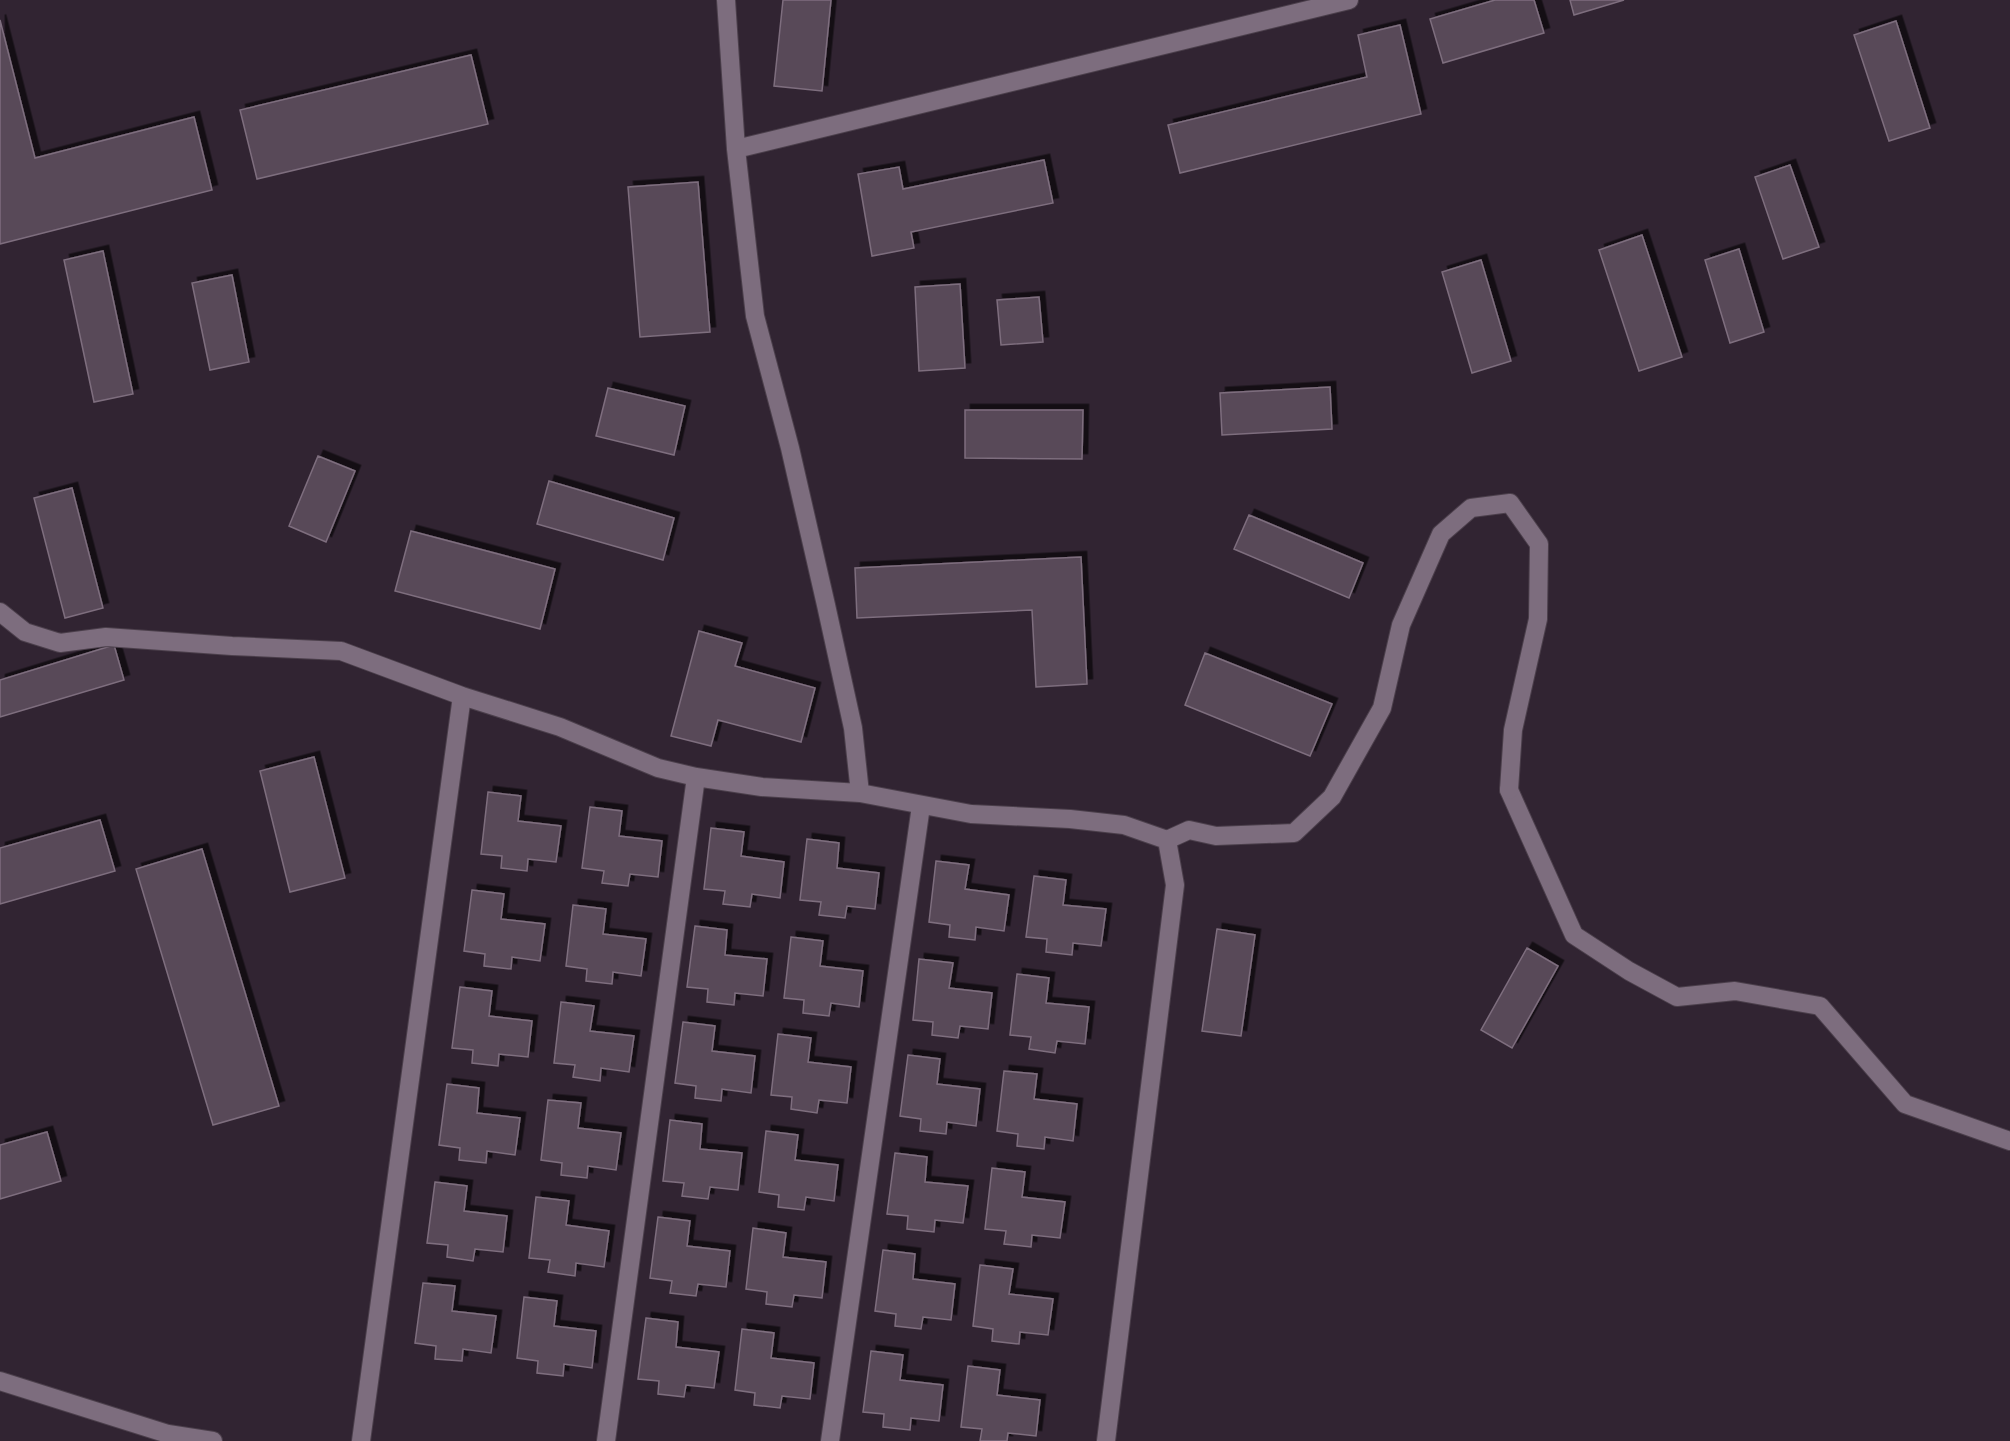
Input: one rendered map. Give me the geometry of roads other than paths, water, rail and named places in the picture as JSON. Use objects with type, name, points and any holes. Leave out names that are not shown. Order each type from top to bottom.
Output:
[{"type":"street","points":[[726,0],[736,149],[755,316],[790,448],[831,627],[853,728],[860,793]]},
{"type":"street","points":[[736,149],[1349,0]]},
{"type":"street","points":[[0,612],[25,632],[60,643],[106,637],[341,651],[462,696],[560,727],[658,768],[696,777],[762,787],[860,793],[971,814],[1070,819],[1124,825],[1167,840],[1189,830],[1216,836],[1294,833],[1332,796],[1382,708],[1401,625],[1441,534],[1472,508],[1510,503],[1539,544],[1538,619],[1513,730],[1509,790],[1574,934],[1629,971],[1677,997],[1735,991],[1820,1006],[1905,1104],[2010,1141]]},
{"type":"street","points":[[361,1441],[462,696]]},
{"type":"street","points":[[606,1441],[696,777]]},
{"type":"street","points":[[830,1441],[921,806]]},
{"type":"street","points":[[1106,1441],[1175,885],[1167,840]]},
{"type":"street","points":[[0,1381],[168,1434],[213,1441]]}]
